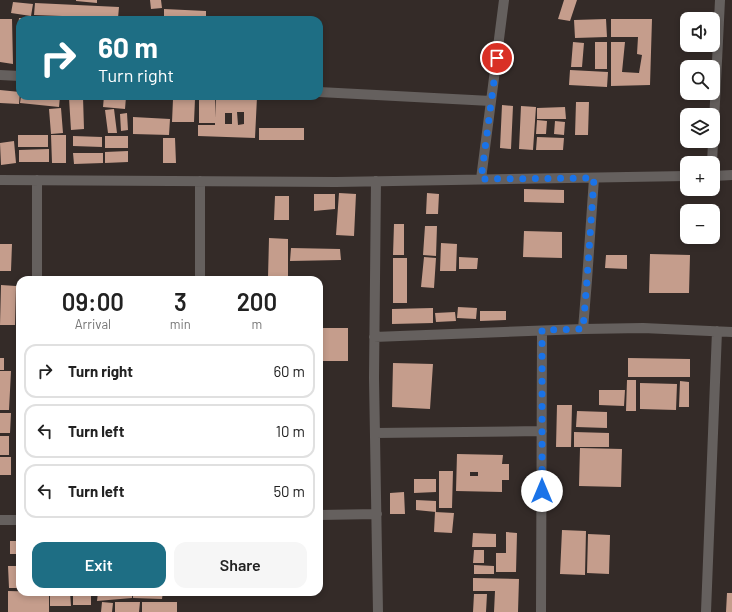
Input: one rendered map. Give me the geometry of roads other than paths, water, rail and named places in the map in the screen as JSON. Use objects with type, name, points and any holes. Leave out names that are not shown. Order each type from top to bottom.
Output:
[{"type":"street","points":[[481,179],[504,0]]},
{"type":"street","points":[[712,156],[720,0]]},
{"type":"street","points":[[0,75],[16,76]]},
{"type":"street","points":[[323,92],[491,102]]},
{"type":"street","points":[[0,180],[376,181],[680,176]]},
{"type":"street","points":[[720,176],[732,176]]},
{"type":"street","points":[[583,329],[594,178]]},
{"type":"street","points":[[36,180],[37,276]]},
{"type":"street","points":[[200,181],[200,276]]},
{"type":"street","points":[[376,181],[374,337],[378,612]]},
{"type":"street","points":[[374,337],[542,330],[643,328],[732,332]]},
{"type":"street","points":[[541,612],[542,330]]},
{"type":"street","points":[[706,612],[717,331]]},
{"type":"street","points":[[375,433],[542,431]]},
{"type":"street","points":[[323,515],[376,514]]},
{"type":"street","points":[[0,520],[16,520]]}]
